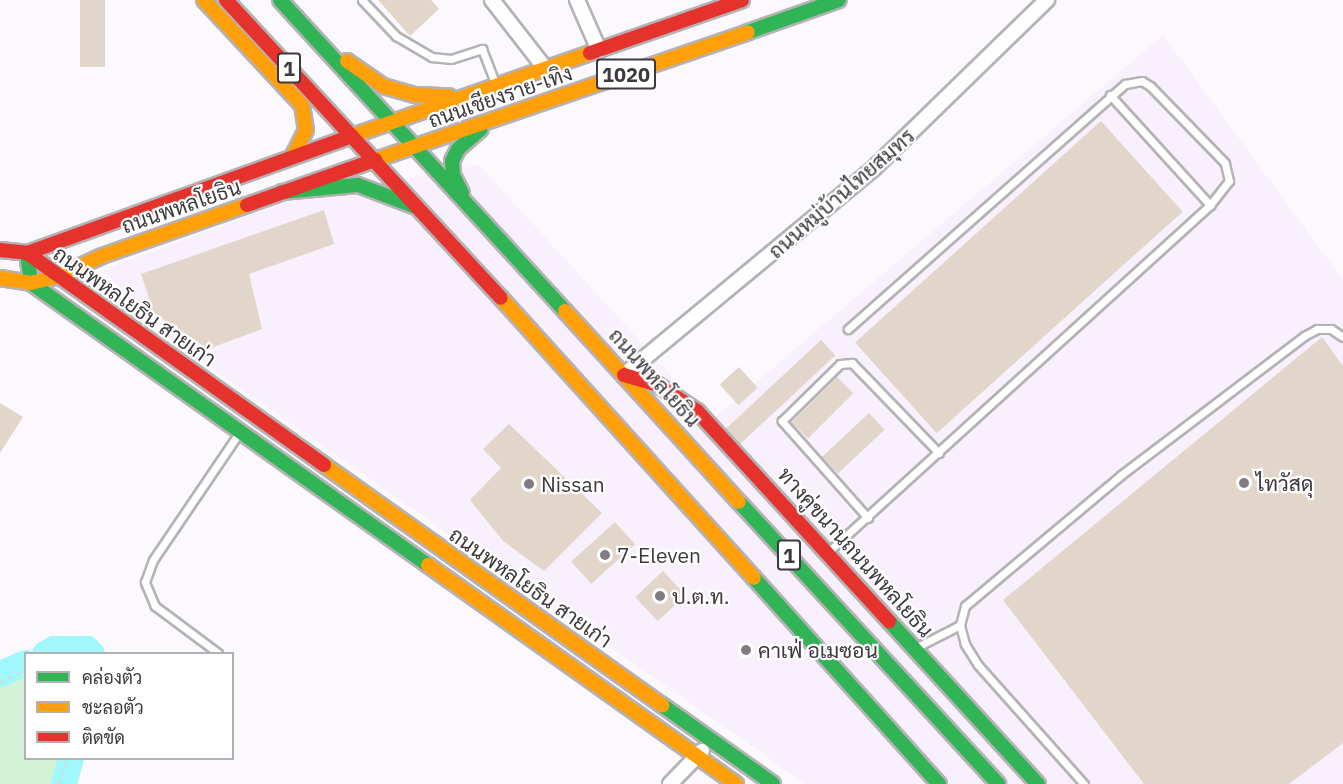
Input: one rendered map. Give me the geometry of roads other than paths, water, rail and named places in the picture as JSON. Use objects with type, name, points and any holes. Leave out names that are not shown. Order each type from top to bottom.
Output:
[{"type":"main road","name":"1","points":[[204,0],[302,105],[306,130],[292,158]]},
{"type":"main road","name":"1","points":[[226,0],[418,207],[939,784]]},
{"type":"main road","name":"1020","points":[[352,136],[742,0]]},
{"type":"main road","name":"ถนนเชียงราย-เทิง","points":[[413,148],[839,0]]},
{"type":"main road","name":"ถนนพหลโยธิน","points":[[286,2],[304,26],[388,122],[471,208],[998,784]]},
{"type":"main road","points":[[304,26],[383,86],[414,94],[465,97]]},
{"type":"main road","points":[[471,208],[453,175],[452,161],[464,143],[495,120]]},
{"type":"main road","name":"ถนนพหลโยธิน","points":[[0,250],[27,253],[352,136]]},
{"type":"main road","name":"1020","points":[[375,160],[413,148]]},
{"type":"main road","name":"ถนนพหลโยธิน","points":[[0,278],[32,283],[59,276],[102,256],[375,160]]},
{"type":"main road","points":[[282,192],[358,185],[418,207]]},
{"type":"main road","name":"ถนนพหลโยธิน สายเก่า","points":[[27,253],[772,784]]},
{"type":"main road","name":"ถนนพหลโยธิน สายเก่า","points":[[27,253],[32,283],[736,784]]},
{"type":"main road","points":[[96,304],[82,279],[102,256]]},
{"type":"main road","name":"ทางคู่ขนานถนนพหลโยธิน","points":[[624,375],[658,385],[697,411],[1038,784]]},
{"type":"street","points":[[492,0],[545,68]]},
{"type":"street","points":[[577,0],[599,50]]},
{"type":"street","name":"ถนนหมู่บ้านไทยสมุทร","points":[[624,375],[873,169],[1047,0]]},
{"type":"street","points":[[670,784],[698,757],[711,740]]},
{"type":"lane","points":[[362,0],[396,36],[432,57],[452,59],[482,49],[496,85]]},
{"type":"lane","points":[[828,552],[1210,205],[1229,181],[1225,163],[1150,86],[1132,81],[1110,95],[848,329]]},
{"type":"lane","points":[[1110,95],[1210,205]]},
{"type":"lane","points":[[1084,784],[978,665],[965,644],[960,625],[964,606],[978,591],[1121,475],[1304,336],[1317,329],[1331,329],[1343,337]]},
{"type":"lane","points":[[868,518],[782,422],[840,364],[852,363],[939,453]]},
{"type":"lane","points":[[217,652],[155,606],[145,582],[153,560],[240,431]]},
{"type":"lane","points":[[915,648],[960,625]]},
{"type":"waterway","points":[[49,652],[54,649],[87,649],[90,652]]},
{"type":"waterway","points":[[0,674],[24,664]]},
{"type":"waterway","points":[[64,784],[70,760]]},
{"type":"place","name":"ไทวัสดุ","points":[[1244,483]]},
{"type":"place","name":"Nissan","points":[[529,484]]},
{"type":"place","name":"7-Eleven","points":[[605,555]]},
{"type":"place","name":"ป.ต.ท.","points":[[660,596]]},
{"type":"place","name":"คาเฟ่ อเมซอน","points":[[746,650]]}]
